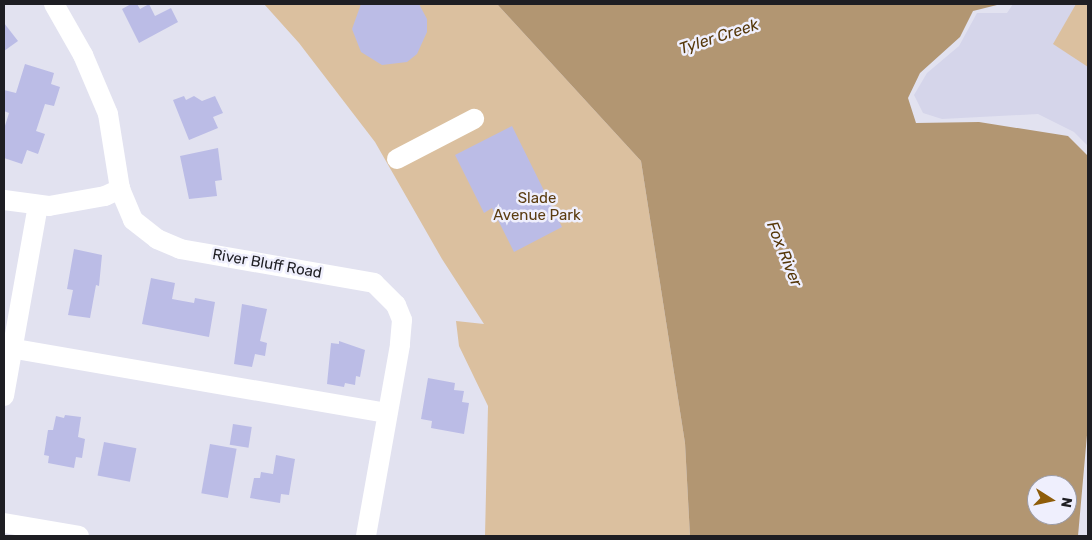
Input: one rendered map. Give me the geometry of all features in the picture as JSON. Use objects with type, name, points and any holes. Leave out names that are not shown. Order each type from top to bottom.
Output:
[{"type":"street","name":"River Bluff Road","points":[[54,4],[83,55],[108,114],[120,189],[133,220],[157,239],[180,249],[365,281],[380,286],[396,305],[402,320],[366,536]]},
{"type":"street","points":[[397,159],[474,119]]},
{"type":"street","points":[[4,200],[38,206],[66,204],[120,189]]},
{"type":"street","points":[[4,396],[8,348],[38,206]]},
{"type":"street","points":[[8,348],[387,413]]},
{"type":"street","points":[[4,523],[79,536]]},
{"type":"shaded area","points":[[1013,4],[1088,4],[1088,146],[1074,132],[1038,114],[942,119],[923,113],[914,95],[927,73],[959,46],[977,13],[1007,13]]},
{"type":"green space","name":"Slade Avenue Park","points":[[264,4],[497,4],[641,161],[685,443],[690,536],[485,536],[488,406],[459,346],[456,321],[484,324],[442,259],[375,142],[299,43]]},
{"type":"green space","points":[[1076,4],[1088,4],[1088,67],[1053,44]]},
{"type":"water","points":[[497,4],[1001,4],[973,11],[960,37],[920,73],[908,98],[916,123],[979,122],[1068,136],[1088,156],[1088,424],[1078,536],[690,536],[685,443],[641,161]]},
{"type":"building","points":[[131,4],[137,4],[140,9],[149,4],[155,16],[171,8],[178,22],[139,43],[122,9]]},
{"type":"building","points":[[361,4],[419,4],[427,19],[427,32],[417,54],[407,62],[382,65],[361,52],[352,29]]},
{"type":"building","points":[[4,23],[18,41],[4,51]]},
{"type":"building","points":[[25,64],[54,73],[51,84],[60,87],[54,106],[45,104],[36,131],[45,134],[38,154],[27,150],[22,164],[4,158],[4,129],[9,113],[4,111],[4,90],[16,93]]},
{"type":"building","points":[[184,96],[186,100],[194,96],[202,101],[215,96],[223,113],[213,117],[218,128],[189,140],[173,100]]},
{"type":"building","points":[[512,126],[562,227],[514,252],[492,208],[484,213],[455,155]]},
{"type":"building","points":[[218,148],[222,180],[215,181],[217,196],[189,199],[180,156]]},
{"type":"building","points":[[74,249],[102,255],[99,286],[96,285],[90,318],[68,315],[73,290],[67,289]]},
{"type":"building","points":[[151,278],[175,283],[172,299],[194,303],[195,298],[215,302],[209,337],[142,324]]},
{"type":"building","points":[[242,304],[267,309],[260,341],[267,343],[265,356],[255,354],[252,367],[234,364]]},
{"type":"building","points":[[339,341],[365,350],[360,377],[356,376],[355,385],[345,383],[344,387],[327,384],[331,343],[339,344]]},
{"type":"building","points":[[428,378],[455,383],[454,390],[464,391],[462,402],[469,403],[464,434],[431,428],[432,421],[421,419]]},
{"type":"building","points":[[65,415],[81,417],[78,437],[85,439],[82,458],[76,457],[74,468],[48,463],[49,456],[44,455],[48,430],[53,430],[56,416],[64,418]]},
{"type":"building","points":[[233,424],[252,427],[248,448],[230,445]]},
{"type":"building","points":[[104,442],[136,448],[130,482],[98,475]]},
{"type":"building","points":[[210,444],[237,449],[228,498],[201,493]]},
{"type":"building","points":[[276,455],[295,459],[289,495],[281,494],[280,503],[250,498],[254,478],[260,478],[261,472],[273,474]]},
{"type":"water label","name":"Tyler Creek","points":[[719,37]]},
{"type":"water label","name":"Fox River","points":[[784,254]]}]
